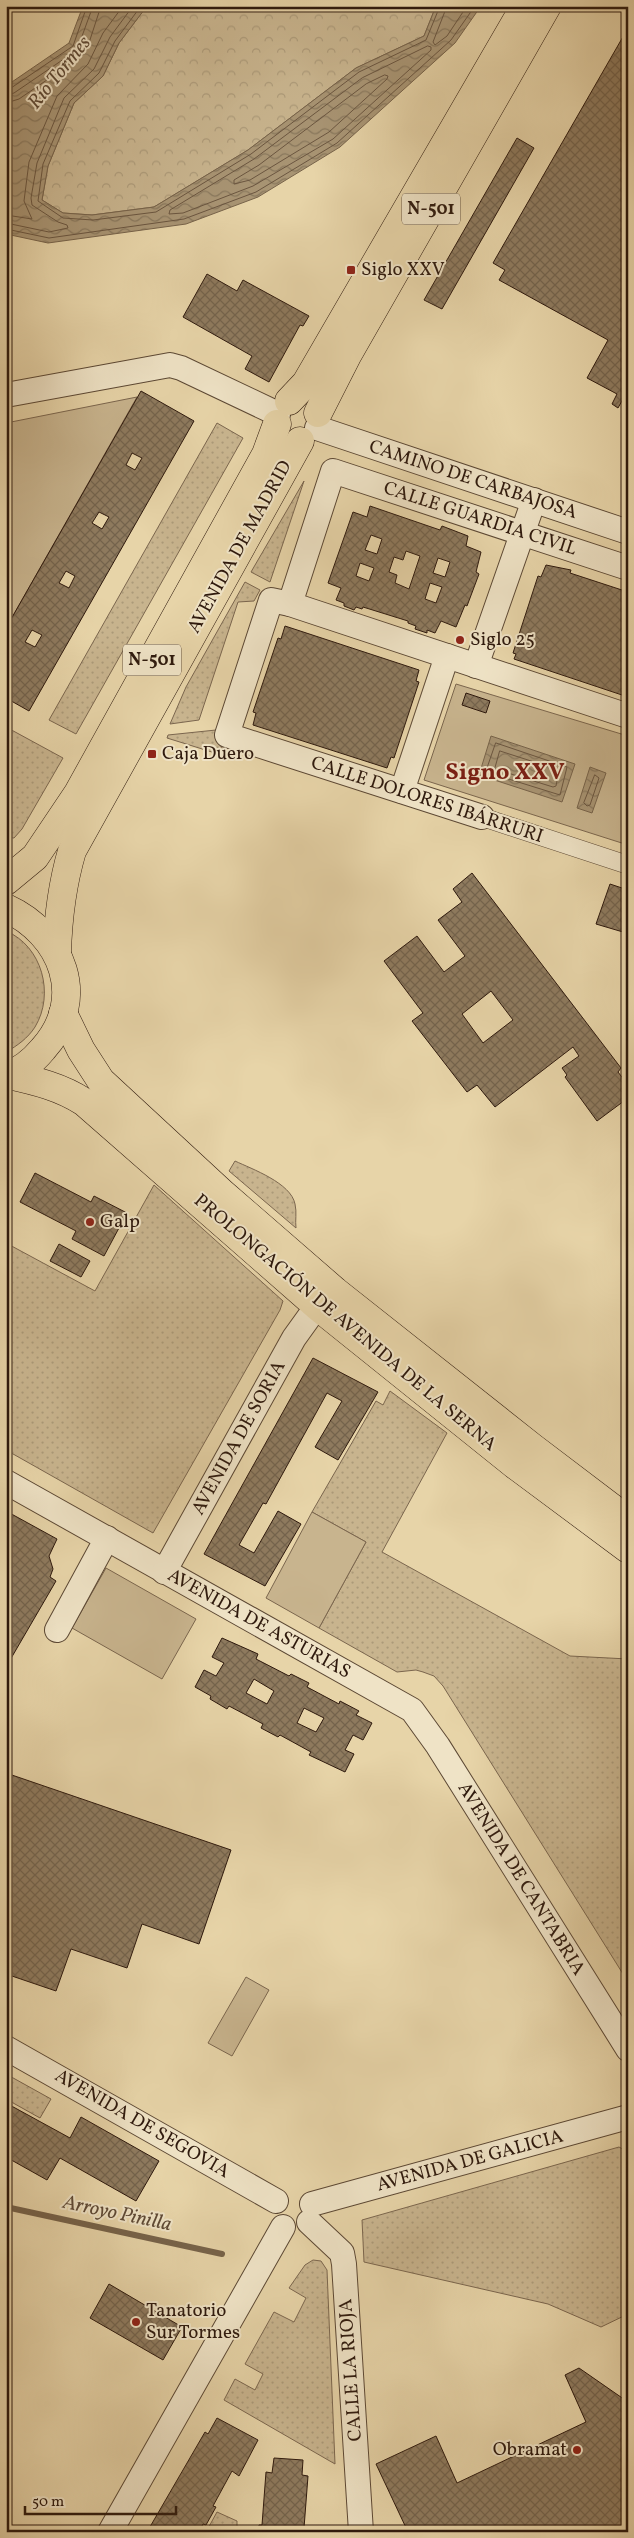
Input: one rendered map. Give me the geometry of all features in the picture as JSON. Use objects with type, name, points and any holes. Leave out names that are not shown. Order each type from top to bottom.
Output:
[{"type":"main road","name":"AVENIDA DE MADRID","points":[[6,881],[35,857],[78,793],[266,454],[282,413],[306,383],[525,6]]},
{"type":"main road","name":"AVENIDA DE MADRID","points":[[57,953],[58,917],[63,881],[72,851],[312,428],[348,354],[547,6]]},
{"type":"main road","points":[[306,401],[312,428],[285,437],[282,413],[306,401]]},
{"type":"main road","name":"N-501","points":[[6,908],[36,925],[57,953],[65,982],[63,1012],[52,1039],[33,1060],[8,1075]]},
{"type":"main road","name":"PROLONGACIÓN DE AVENIDA DE LA SERNA","points":[[63,1012],[81,1050],[101,1081],[214,1185],[335,1291],[532,1448],[628,1520]]},
{"type":"main road","name":"PROLONGACIÓN DE AVENIDA DE LA SERNA","points":[[8,1075],[39,1081],[70,1093],[84,1102],[317,1306],[516,1465],[628,1549]]},
{"type":"street","points":[[6,396],[170,365],[181,368],[282,413]]},
{"type":"street","name":"CAMINO DE CARBAJOSA","points":[[312,428],[628,532]]},
{"type":"street","name":"CALLE GUARDIA CIVIL","points":[[290,604],[333,471],[628,568]]},
{"type":"street","points":[[476,666],[534,500]]},
{"type":"street","name":"CALLE DOLORES IBÁRRURI","points":[[290,604],[271,600],[227,735],[628,864]]},
{"type":"street","points":[[290,604],[628,716]]},
{"type":"street","points":[[402,791],[447,656]]},
{"type":"street","name":"AVENIDA DE SORIA","points":[[164,1572],[294,1338],[317,1306]]},
{"type":"street","name":"AVENIDA DE ASTURIAS","points":[[6,1482],[412,1710]]},
{"type":"street","points":[[56,1630],[107,1538]]},
{"type":"street","name":"AVENIDA DE CANTABRIA","points":[[412,1710],[438,1746],[628,2049]]},
{"type":"street","name":"AVENIDA DE SEGOVIA","points":[[6,2048],[276,2201]]},
{"type":"street","name":"AVENIDA DE GALICIA","points":[[311,2213],[628,2118]]},
{"type":"street","points":[[295,2190],[306,2195],[311,2213],[297,2229],[283,2227],[276,2219],[274,2210],[276,2201],[284,2193],[295,2190]]},
{"type":"street","name":"CALLE LA RIOJA","points":[[311,2213],[342,2253],[344,2264],[361,2532]]},
{"type":"street","points":[[110,2532],[283,2227]]},
{"type":"green space","points":[[147,6],[436,6],[424,36],[356,68],[248,150],[154,207],[92,215],[63,213],[42,200],[48,166],[74,103],[103,76],[119,43]]},
{"type":"green space","points":[[137,397],[6,628],[6,423]]},
{"type":"green space","points":[[217,423],[243,438],[76,734],[49,720]]},
{"type":"green space","points":[[304,481],[270,582],[251,572]]},
{"type":"green space","points":[[245,582],[260,590],[254,601],[238,602],[199,720],[170,724],[186,687]]},
{"type":"green space","points":[[456,684],[628,736],[628,845],[424,780]]},
{"type":"green space","points":[[6,727],[63,758],[22,829],[14,838],[6,837]]},
{"type":"green space","points":[[216,730],[220,746],[231,758],[167,738],[168,735]]},
{"type":"green space","points":[[6,931],[18,938],[29,948],[36,959],[42,972],[44,1000],[41,1014],[35,1027],[29,1035],[6,1052]]},
{"type":"green space","points":[[235,1161],[279,1183],[292,1196],[296,1210],[296,1228],[229,1171]]},
{"type":"green space","points":[[154,1185],[283,1301],[280,1310],[153,1533],[6,1450],[6,1243],[95,1291]]},
{"type":"green space","points":[[390,1391],[447,1433],[382,1552],[570,1656],[628,1659],[628,1982],[443,1686],[434,1676],[423,1672],[416,1670],[397,1672],[319,1628],[366,1542],[312,1512],[376,1401],[383,1405]]},
{"type":"green space","points":[[312,1512],[366,1542],[319,1628],[266,1598]]},
{"type":"green space","points":[[106,1568],[196,1619],[162,1679],[72,1628]]},
{"type":"green space","points":[[246,1977],[269,1990],[232,2056],[208,2043]]},
{"type":"green space","points":[[6,2074],[51,2099],[40,2118],[6,2099]]},
{"type":"green space","points":[[619,2147],[628,2152],[628,2314],[601,2327],[548,2304],[364,2262],[362,2220]]},
{"type":"green space","points":[[313,2260],[321,2261],[327,2270],[335,2464],[224,2400],[235,2379],[255,2390],[263,2374],[245,2364],[274,2312],[294,2322],[306,2298],[289,2288],[305,2265]]},
{"type":"green space","points":[[217,2512],[237,2521],[237,2532],[206,2532]]},
{"type":"water","name":"Río Tormes","points":[[83,6],[147,6],[119,43],[103,76],[74,103],[48,166],[42,200],[63,213],[92,215],[154,207],[248,150],[356,68],[424,36],[436,6],[481,6],[455,43],[340,147],[258,197],[186,224],[48,243],[6,234],[6,86],[69,43]]},
{"type":"water","points":[[491,736],[575,764],[562,802],[479,775]]},
{"type":"water","points":[[590,767],[606,773],[592,813],[577,808]]},
{"type":"building","points":[[628,28],[628,390],[618,408],[612,404],[617,394],[587,378],[608,340],[499,280],[505,270],[493,263]]},
{"type":"building","points":[[517,138],[534,148],[442,309],[424,300]]},
{"type":"building","points":[[207,274],[237,291],[243,280],[309,316],[303,326],[300,325],[269,382],[245,369],[252,356],[183,317]]},
{"type":"building","points":[[141,391],[194,421],[29,711],[6,698],[6,628]],"holes":[[[132,453],[142,458],[135,470],[126,465]],[[99,512],[109,517],[102,529],[92,523]],[[66,571],[75,576],[69,588],[59,583]],[[32,630],[42,635],[35,647],[25,642]]]},
{"type":"building","points":[[370,506],[440,530],[442,526],[468,536],[466,546],[481,552],[476,572],[479,574],[467,606],[465,605],[456,627],[441,621],[435,633],[427,630],[427,633],[415,629],[416,626],[408,623],[408,621],[363,607],[362,609],[356,607],[354,610],[336,600],[341,588],[328,583],[353,512],[367,517]],"holes":[[[371,535],[382,539],[377,554],[365,550]],[[406,551],[420,556],[409,589],[395,583],[397,575],[389,572],[394,557],[403,560]],[[438,558],[450,562],[445,577],[433,573]],[[360,563],[374,568],[369,581],[356,576]],[[430,583],[442,587],[436,603],[425,599]]]},
{"type":"building","points":[[546,565],[571,570],[570,573],[628,592],[628,697],[514,659],[516,654],[513,653],[538,576],[541,577]]},
{"type":"building","points":[[285,626],[419,670],[416,681],[419,682],[394,758],[391,757],[387,768],[253,725],[256,713],[253,712],[278,638],[281,639]]},
{"type":"building","points":[[466,693],[490,701],[486,713],[462,705]]},
{"type":"building","points":[[472,873],[621,1068],[618,1072],[628,1085],[628,1098],[597,1121],[565,1077],[567,1075],[562,1068],[579,1056],[573,1047],[495,1107],[477,1085],[467,1092],[412,1021],[423,1013],[384,961],[417,936],[444,972],[465,956],[438,920],[462,902],[453,889]],"holes":[[[491,991],[513,1020],[483,1043],[462,1014]]]},
{"type":"building","points":[[610,884],[628,890],[628,917],[623,932],[596,924]]},
{"type":"building","name":"Galp","points":[[35,1173],[91,1202],[94,1196],[127,1213],[104,1256],[72,1239],[76,1231],[20,1202]]},
{"type":"building","points":[[59,1244],[90,1261],[81,1277],[50,1261]]},
{"type":"building","points":[[313,1358],[378,1392],[338,1460],[315,1447],[342,1401],[327,1393],[266,1504],[263,1503],[239,1545],[254,1553],[278,1511],[301,1524],[265,1586],[204,1554]]},
{"type":"building","points":[[6,1511],[57,1539],[49,1556],[53,1569],[50,1577],[56,1581],[6,1667]]},
{"type":"building","points":[[222,1638],[258,1654],[256,1659],[289,1676],[291,1674],[309,1683],[307,1687],[339,1704],[340,1701],[359,1711],[356,1715],[372,1723],[363,1740],[353,1735],[345,1750],[354,1754],[345,1772],[309,1755],[311,1752],[280,1735],[278,1737],[261,1728],[263,1724],[229,1706],[227,1709],[210,1699],[211,1696],[195,1687],[204,1670],[216,1676],[224,1663],[212,1657]],"holes":[[[254,1679],[274,1691],[267,1704],[246,1693]],[[304,1708],[324,1718],[316,1732],[297,1723]]]},
{"type":"building","points":[[6,1773],[231,1850],[199,1944],[142,1924],[127,1968],[71,1949],[56,1991],[6,1974]]},
{"type":"building","points":[[6,2103],[70,2138],[81,2117],[159,2161],[136,2201],[60,2158],[47,2180],[6,2157]]},
{"type":"building","name":"Tanatorio Sur Tormes","points":[[109,2284],[182,2327],[163,2360],[90,2318]]},
{"type":"building","name":"Obramat","points":[[579,2368],[628,2402],[628,2532],[408,2532],[376,2464],[436,2436],[457,2483],[586,2422],[565,2375]]},
{"type":"building","points":[[217,2418],[258,2440],[239,2476],[232,2471],[213,2506],[216,2507],[206,2525],[203,2524],[199,2532],[147,2532],[205,2432],[208,2434]]},
{"type":"building","points":[[274,2458],[303,2460],[302,2475],[308,2476],[304,2528],[307,2529],[307,2532],[258,2532],[259,2525],[262,2525],[266,2472],[272,2473]]},
{"type":"waterway","name":"Arroyo Pinilla","points":[[6,2207],[222,2254]]},
{"type":"place","name":"Siglo XXV","points":[[351,270]]},
{"type":"place","name":"Siglo 25","points":[[460,640]]},
{"type":"place","name":"Caja Duero","points":[[152,754]]},
{"type":"place","name":"Galp","points":[[90,1222]]},
{"type":"place","name":"Tanatorio Sur Tormes","points":[[136,2322]]},
{"type":"place","name":"Obramat","points":[[577,2450]]},
{"type":"district","name":"Signo XXV","points":[[505,773]]}]
